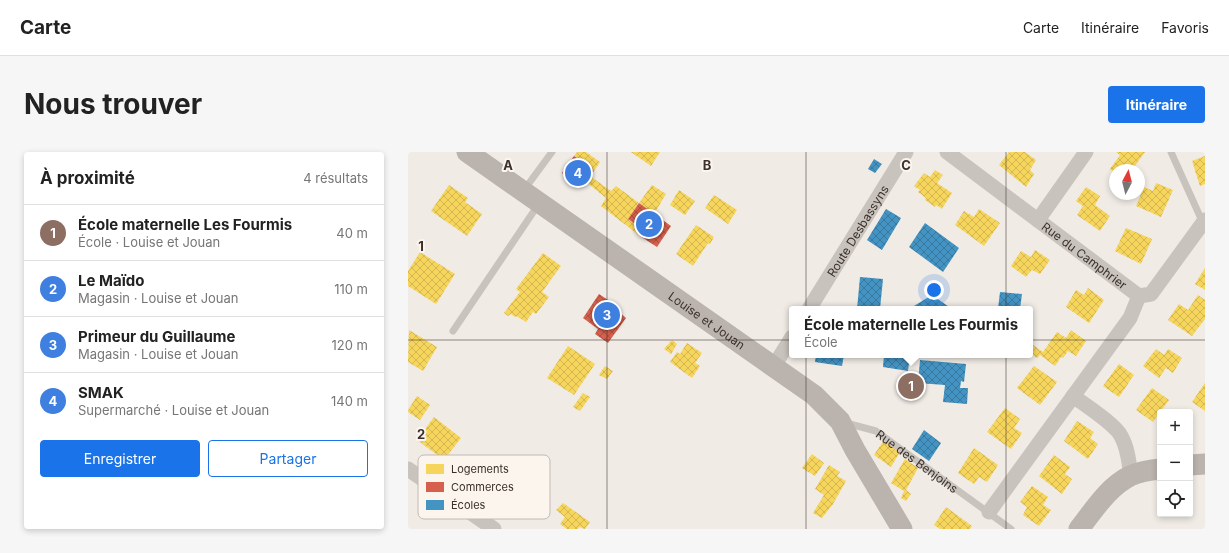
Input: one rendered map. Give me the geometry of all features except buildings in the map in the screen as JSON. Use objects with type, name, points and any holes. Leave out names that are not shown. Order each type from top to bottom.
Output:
[{"type":"main road","name":"Louise et Jouan","points":[[467,152],[814,394],[840,421],[855,450],[902,529]]},
{"type":"main road","points":[[1193,465],[1205,464]]},
{"type":"main road","points":[[1079,529],[1105,495],[1119,483],[1131,476],[1157,470]]},
{"type":"street","name":"Route Desbassyns","points":[[811,306],[906,152]]},
{"type":"street","name":"Rue du Camphrier","points":[[947,152],[1139,296],[1151,294],[1204,222]]},
{"type":"street","points":[[1038,220],[1086,152]]},
{"type":"street","points":[[988,512],[1130,318],[1139,296]]},
{"type":"street","points":[[774,366],[789,341]]},
{"type":"street","points":[[1073,396],[1110,424],[1121,435],[1127,450],[1131,476]]},
{"type":"street","points":[[408,469],[418,476]]},
{"type":"street","points":[[480,519],[494,529]]},
{"type":"lane","points":[[453,331],[531,197],[552,152]]},
{"type":"lane","points":[[1171,152],[1204,222]]},
{"type":"lane","name":"Rue des Benjoins","points":[[840,421],[876,431],[1011,529]]},
{"type":"place","name":"SMAK","points":[[578,173]]},
{"type":"place","name":"Le Maïdo","points":[[649,224]]},
{"type":"place","name":"Primeur du Guillaume","points":[[607,315]]},
{"type":"place","name":"École maternelle Les Fourmis","points":[[911,386]]}]
